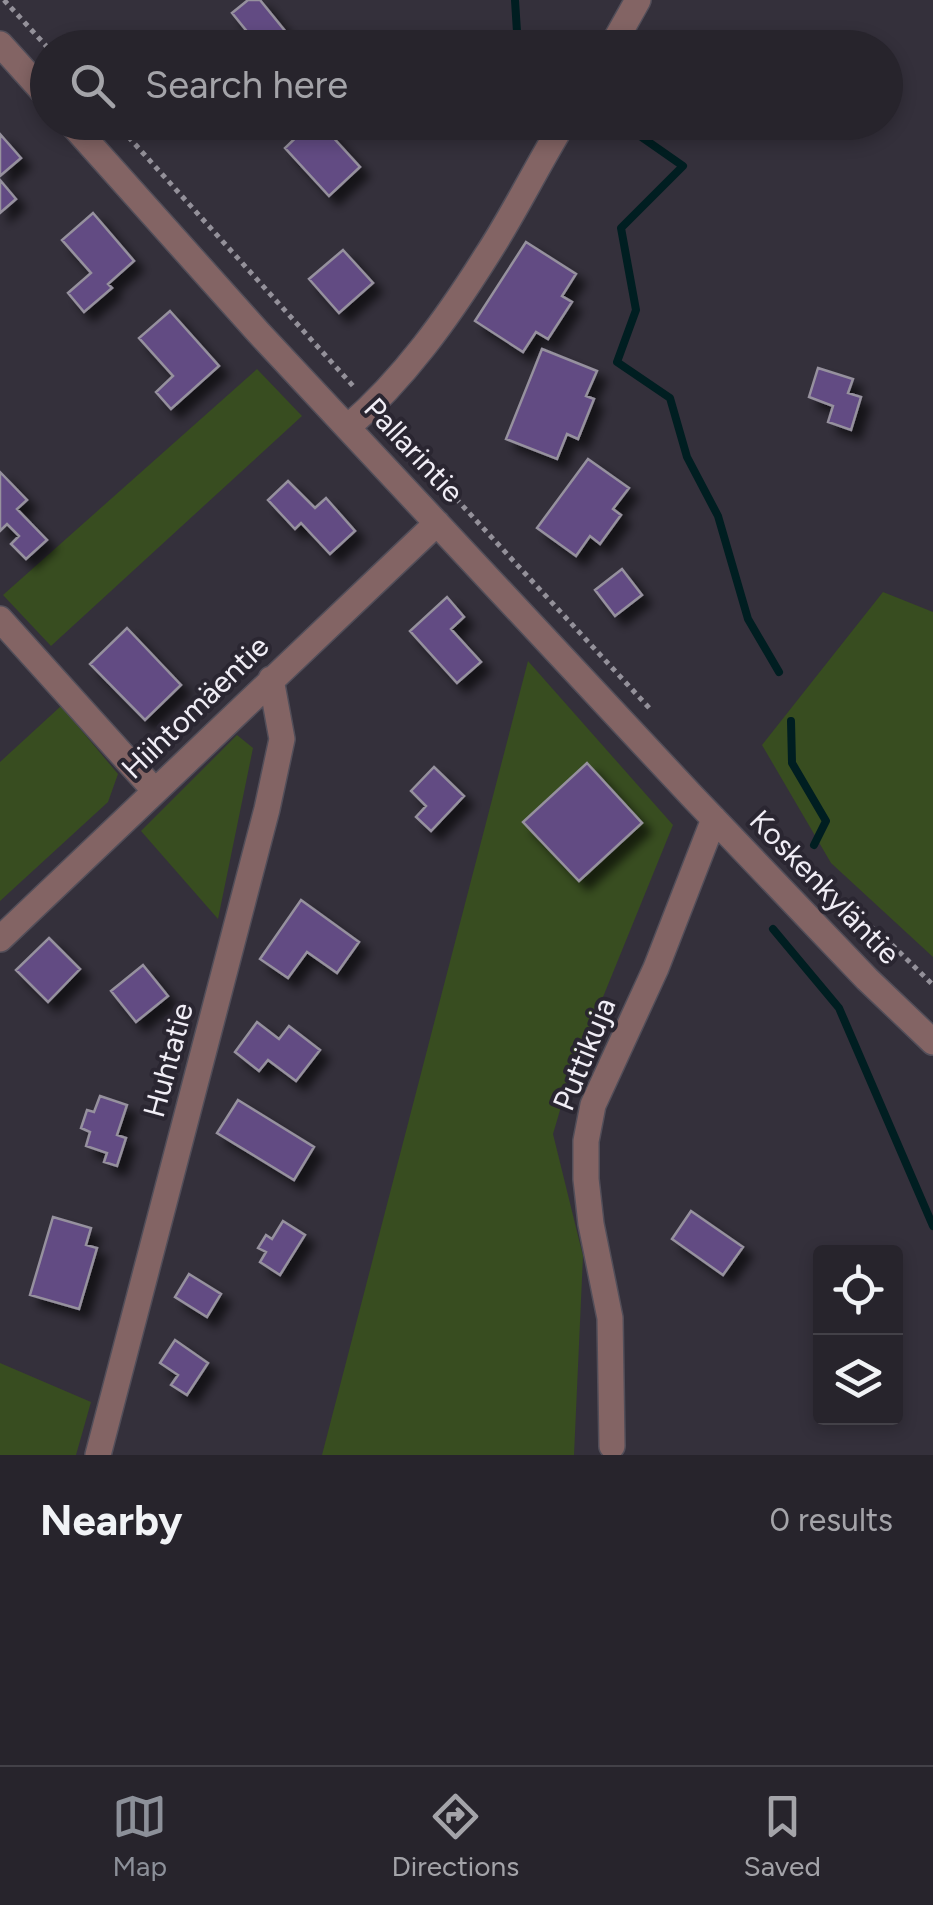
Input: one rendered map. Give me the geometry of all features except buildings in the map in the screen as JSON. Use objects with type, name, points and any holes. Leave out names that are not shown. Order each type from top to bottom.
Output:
[{"type":"street","points":[[621,30],[638,0]]},
{"type":"street","points":[[0,44],[30,77]]},
{"type":"street","name":"Pallarintie","points":[[86,140],[258,332],[714,818]]},
{"type":"street","points":[[348,428],[415,359],[488,254],[554,140]]},
{"type":"street","name":"Hiihtomäentie","points":[[0,939],[437,523]]},
{"type":"street","points":[[0,619],[155,791]]},
{"type":"street","name":"Huhtatie","points":[[98,1455],[267,809],[282,739],[271,679]]},
{"type":"street","name":"Koskenkyläntie","points":[[714,818],[867,979],[933,1042]]},
{"type":"street","name":"Puttikuja","points":[[612,1446],[610,1318],[591,1224],[586,1141],[593,1105],[656,968],[714,818]]},
{"type":"path","points":[[4,0],[32,30]]},
{"type":"path","points":[[130,140],[659,718]]},
{"type":"path","points":[[804,873],[886,939],[933,984]]},
{"type":"green space","points":[[257,369],[302,416],[51,646],[3,595]]},
{"type":"green space","points":[[883,592],[933,612],[933,957],[831,863],[762,745]]},
{"type":"green space","points":[[528,661],[673,825],[568,1083],[553,1134],[583,1256],[574,1455],[322,1455]]},
{"type":"green space","points":[[61,706],[118,774],[108,802],[0,901],[0,762]]},
{"type":"green space","points":[[237,735],[253,748],[218,919],[141,831]]},
{"type":"green space","points":[[0,1363],[91,1402],[76,1455],[0,1455]]},
{"type":"waterway","points":[[515,0],[517,30]]},
{"type":"waterway","points":[[646,140],[683,166],[621,228],[636,310],[617,362],[670,398],[687,457],[718,516],[748,619],[779,672]]},
{"type":"waterway","points":[[791,721],[792,763],[826,821],[814,845]]},
{"type":"waterway","points":[[773,929],[839,1008],[933,1226]]}]
